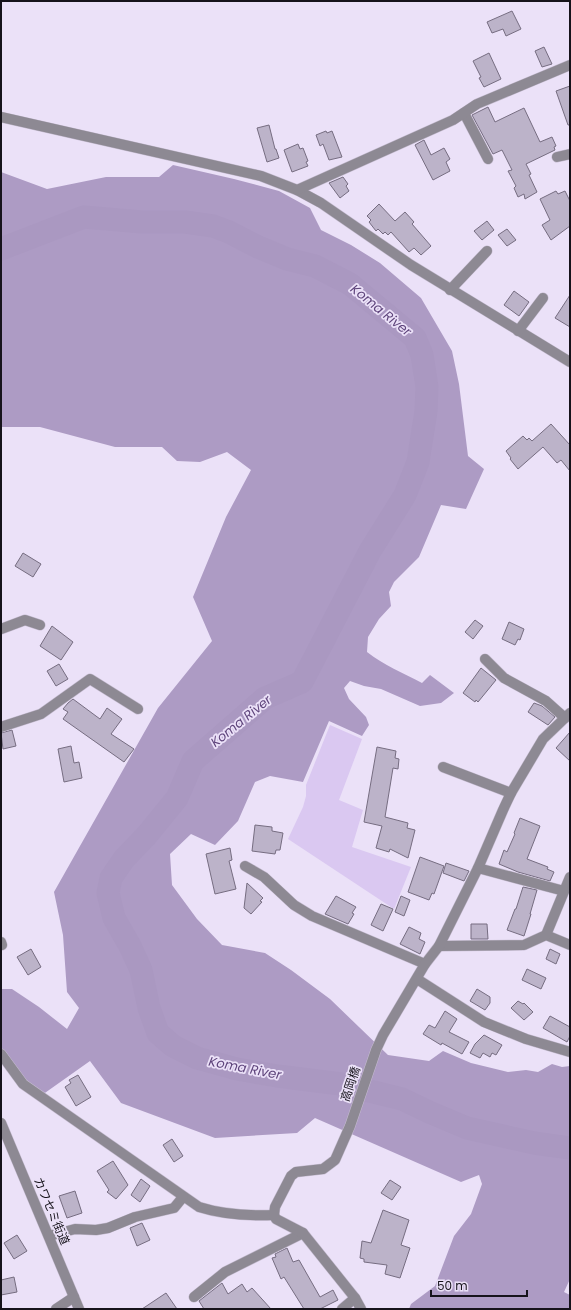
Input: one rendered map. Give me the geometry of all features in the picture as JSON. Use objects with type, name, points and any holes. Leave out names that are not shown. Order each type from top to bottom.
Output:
[{"type":"street","points":[[297,190],[453,120],[477,104],[570,66]]},
{"type":"street","points":[[464,112],[488,159]]},
{"type":"street","points":[[1,117],[260,176],[297,190],[321,203],[411,266],[570,362]]},
{"type":"street","points":[[557,157],[570,154]]},
{"type":"street","points":[[450,290],[488,251]]},
{"type":"street","points":[[518,331],[543,298]]},
{"type":"street","points":[[1,629],[25,620],[40,625]]},
{"type":"street","points":[[485,659],[504,678],[567,716]]},
{"type":"street","points":[[1,727],[41,714],[90,679],[138,709]]},
{"type":"street","name":"高岡橋","points":[[274,1215],[275,1207],[291,1176],[296,1172],[323,1169],[335,1160],[350,1126],[382,1036],[426,964],[439,946],[478,868],[502,810],[511,793],[543,739],[567,716]]},
{"type":"street","points":[[443,767],[511,793]]},
{"type":"street","points":[[245,866],[264,877],[294,905],[312,916],[426,964]]},
{"type":"street","points":[[478,868],[564,891]]},
{"type":"street","points":[[439,946],[524,945],[546,935],[570,877]]},
{"type":"street","points":[[546,935],[570,946]]},
{"type":"street","points":[[417,979],[484,1022],[526,1039],[570,1052]]},
{"type":"street","points":[[1,1054],[23,1084],[198,1207],[217,1213],[252,1216],[274,1215],[276,1219],[303,1234],[355,1298],[361,1309]]},
{"type":"street","name":"カワセミ街道","points":[[2,1127],[79,1309]]},
{"type":"street","points":[[49,1236],[75,1229],[96,1230],[108,1228],[135,1217],[174,1208],[183,1197]]},
{"type":"street","points":[[194,1297],[225,1272],[303,1234]]},
{"type":"street","points":[[56,1309],[74,1297]]},
{"type":"street","points":[[342,1309],[355,1298]]},
{"type":"shaded area","points":[[173,165],[279,191],[310,208],[321,230],[351,245],[380,263],[421,298],[452,351],[459,384],[468,456],[484,469],[466,509],[441,505],[419,557],[394,582],[389,592],[391,606],[379,619],[368,637],[367,652],[373,657],[422,683],[430,675],[454,693],[441,703],[420,706],[381,689],[364,686],[350,681],[344,688],[349,699],[366,717],[369,725],[362,736],[329,721],[303,782],[270,776],[255,782],[238,821],[215,845],[191,834],[170,854],[172,885],[197,919],[222,945],[265,953],[291,970],[330,999],[388,1055],[429,1061],[443,1051],[471,1063],[508,1072],[526,1070],[538,1072],[552,1064],[562,1067],[570,1066],[570,1279],[564,1292],[570,1295],[570,1309],[409,1309],[411,1304],[435,1286],[454,1236],[471,1214],[482,1184],[479,1175],[461,1182],[315,1118],[297,1133],[215,1138],[121,1103],[90,1061],[42,1095],[25,1082],[1,1052],[1,989],[12,989],[39,1007],[67,1029],[79,1008],[67,992],[63,935],[54,892],[158,708],[212,641],[193,597],[226,517],[251,470],[227,452],[200,462],[177,461],[162,447],[115,447],[40,427],[1,427],[1,172],[47,189],[106,177],[159,177]]},
{"type":"shaded area","points":[[330,725],[362,739],[339,800],[363,810],[352,847],[411,867],[394,909],[288,839],[303,807],[306,796],[306,785]]},
{"type":"building","points":[[512,11],[521,29],[506,36],[503,29],[492,33],[487,22]]},
{"type":"building","points":[[544,47],[552,64],[542,67],[535,51]]},
{"type":"building","points":[[489,53],[501,79],[484,87],[473,61]]},
{"type":"building","points":[[570,86],[570,125],[568,125],[556,91]]},
{"type":"building","points":[[488,107],[495,122],[524,108],[540,142],[552,137],[556,146],[554,147],[555,150],[526,164],[531,174],[529,175],[537,192],[525,199],[524,194],[518,197],[514,188],[516,186],[508,171],[512,170],[502,150],[493,154],[472,115]]},
{"type":"building","points":[[269,125],[275,149],[279,158],[267,162],[257,128]]},
{"type":"building","points":[[326,131],[327,133],[332,131],[342,157],[329,160],[323,144],[320,146],[316,135]]},
{"type":"building","points":[[424,140],[431,155],[444,148],[450,159],[446,162],[450,171],[433,180],[415,145]]},
{"type":"building","points":[[298,144],[300,149],[303,148],[308,161],[306,162],[308,166],[292,172],[284,150]]},
{"type":"building","points":[[343,177],[348,184],[346,186],[349,191],[340,198],[329,183]]},
{"type":"building","points":[[556,191],[558,194],[565,191],[570,201],[570,226],[551,240],[542,225],[550,220],[540,199]]},
{"type":"building","points":[[379,204],[395,221],[405,212],[414,222],[412,224],[431,246],[421,255],[414,248],[409,252],[391,232],[388,235],[385,232],[383,234],[378,229],[376,231],[369,222],[371,220],[367,216]]},
{"type":"building","points":[[487,221],[494,230],[482,240],[474,231]]},
{"type":"building","points":[[507,229],[516,240],[507,246],[498,235]]},
{"type":"building","points":[[514,291],[529,302],[519,316],[504,305]]},
{"type":"building","points":[[570,295],[570,327],[555,318]]},
{"type":"building","points":[[551,424],[570,445],[570,471],[561,460],[557,463],[543,447],[518,469],[506,451],[523,436],[527,440],[529,438],[532,441]]},
{"type":"building","points":[[23,553],[41,564],[33,577],[15,566]]},
{"type":"building","points":[[475,620],[483,626],[473,639],[465,632]]},
{"type":"building","points":[[509,622],[524,629],[520,640],[518,639],[515,645],[502,639]]},
{"type":"building","points":[[52,626],[73,642],[61,660],[40,646]]},
{"type":"building","points":[[59,664],[68,679],[56,686],[47,671]]},
{"type":"building","points":[[481,668],[496,680],[478,702],[476,700],[475,702],[463,693]]},
{"type":"building","points":[[73,699],[100,719],[107,708],[122,719],[111,734],[134,749],[124,762],[63,719],[68,712],[63,709]]},
{"type":"building","points":[[534,703],[542,706],[555,717],[548,725],[528,712]]},
{"type":"building","points":[[12,730],[16,746],[3,749],[1,733]]},
{"type":"building","points":[[570,732],[570,761],[556,748]]},
{"type":"building","points":[[71,746],[74,763],[79,762],[82,778],[64,782],[58,749]]},
{"type":"building","points":[[377,747],[396,751],[395,758],[399,759],[398,769],[393,768],[385,817],[408,823],[407,828],[415,830],[408,858],[390,849],[389,852],[376,848],[382,826],[364,822]]},
{"type":"building","points":[[520,818],[540,826],[527,859],[548,867],[547,869],[554,872],[550,881],[518,872],[499,864],[504,850],[507,852]]},
{"type":"building","points":[[255,825],[272,827],[272,831],[283,833],[280,850],[276,850],[275,854],[252,851]]},
{"type":"building","points":[[230,848],[232,860],[229,861],[236,889],[215,894],[206,854]]},
{"type":"building","points":[[420,857],[444,866],[434,894],[432,893],[429,900],[408,892]]},
{"type":"building","points":[[446,863],[469,871],[464,881],[443,873]]},
{"type":"building","points":[[247,883],[263,898],[260,901],[262,902],[251,914],[244,908]]},
{"type":"building","points":[[523,887],[537,890],[524,936],[507,930]]},
{"type":"building","points":[[336,896],[356,907],[348,924],[325,914]]},
{"type":"building","points":[[401,896],[410,900],[404,916],[395,912]]},
{"type":"building","points":[[381,904],[393,909],[383,931],[371,925]]},
{"type":"building","points":[[471,924],[487,924],[488,939],[471,939]]},
{"type":"building","points":[[409,927],[421,933],[419,939],[425,942],[420,954],[400,944]]},
{"type":"building","points":[[31,949],[41,967],[28,975],[17,957]]},
{"type":"building","points":[[550,949],[560,954],[556,964],[546,959]]},
{"type":"building","points":[[527,969],[546,978],[541,989],[522,980]]},
{"type":"building","points":[[477,989],[490,997],[490,1003],[485,1010],[470,1001]]},
{"type":"building","points":[[518,1001],[523,1004],[524,1003],[533,1012],[524,1020],[511,1008]]},
{"type":"building","points":[[445,1011],[457,1019],[449,1032],[469,1042],[462,1054],[442,1043],[441,1045],[423,1034],[429,1025],[435,1028]]},
{"type":"building","points":[[550,1016],[570,1027],[570,1036],[567,1042],[543,1028]]},
{"type":"building","points":[[484,1035],[502,1045],[496,1055],[492,1053],[490,1057],[483,1053],[480,1058],[470,1053],[475,1044]]},
{"type":"building","points":[[78,1075],[91,1097],[76,1106],[65,1087],[71,1083],[69,1080]]},
{"type":"building","points":[[172,1139],[183,1156],[174,1162],[163,1145]]},
{"type":"building","points":[[113,1161],[128,1185],[116,1199],[107,1192],[109,1190],[97,1171]]},
{"type":"building","points":[[141,1179],[150,1186],[140,1202],[131,1195]]},
{"type":"building","points":[[390,1180],[401,1187],[392,1200],[381,1193]]},
{"type":"building","points":[[75,1191],[82,1213],[67,1218],[59,1196]]},
{"type":"building","points":[[383,1210],[409,1220],[401,1245],[410,1248],[400,1278],[385,1274],[387,1265],[364,1262],[364,1259],[360,1258],[362,1241],[371,1243]]},
{"type":"building","points":[[142,1223],[150,1240],[137,1246],[130,1228]]},
{"type":"building","points":[[17,1235],[27,1251],[14,1259],[4,1243]]},
{"type":"building","points":[[287,1248],[293,1262],[299,1260],[320,1297],[333,1290],[338,1300],[320,1309],[304,1309],[284,1277],[281,1279],[272,1258],[276,1257],[275,1254]]},
{"type":"building","points":[[14,1277],[17,1292],[1,1295],[1,1280]]},
{"type":"building","points":[[222,1283],[228,1294],[242,1284],[247,1292],[252,1288],[271,1309],[204,1309],[199,1301]]},
{"type":"building","points":[[166,1293],[177,1309],[142,1309]]},
{"type":"waterway","name":"Koma River","points":[[1,249],[84,217],[142,222],[185,222],[213,226],[287,259],[315,266],[350,284],[415,338],[422,355],[427,387],[426,411],[418,462],[405,495],[370,551],[302,682],[265,698],[193,761],[177,798],[147,835],[124,859],[111,878],[108,893],[114,918],[130,946],[141,970],[149,1008],[158,1033],[173,1046],[197,1058],[237,1069],[277,1076],[341,1084],[402,1099],[467,1128],[534,1143],[570,1148]]}]
